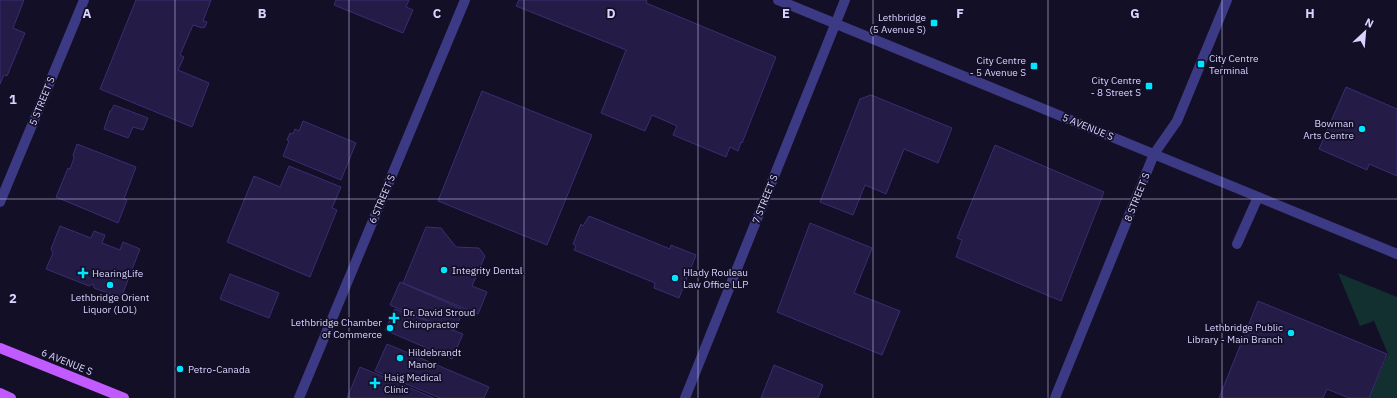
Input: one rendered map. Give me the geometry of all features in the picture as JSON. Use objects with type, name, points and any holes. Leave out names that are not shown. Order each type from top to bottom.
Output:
[{"type":"main road","name":"6 AVENUE S","points":[[0,348],[124,398]]},
{"type":"main road","points":[[0,393],[11,398]]},
{"type":"street","name":"5 STREET S","points":[[0,202],[84,0]]},
{"type":"street","name":"6 STREET S","points":[[299,398],[465,0]]},
{"type":"street","name":"5 AVENUE S","points":[[778,0],[1397,254]]},
{"type":"street","name":"7 STREET S","points":[[685,398],[845,0]]},
{"type":"street","name":"8 STREET S","points":[[1055,398],[1154,154],[1177,121],[1227,0]]},
{"type":"street","points":[[1237,244],[1258,197]]},
{"type":"green space","points":[[1338,273],[1397,297],[1397,398],[1369,398],[1388,354],[1374,321],[1360,326]]},
{"type":"building","points":[[0,0],[24,0],[13,28],[25,33],[7,76],[4,75],[0,84]]},
{"type":"building","points":[[136,0],[211,0],[203,21],[207,22],[205,27],[202,28],[193,25],[180,55],[184,57],[178,70],[209,83],[192,127],[100,89]]},
{"type":"building","points":[[336,0],[409,0],[406,7],[413,10],[403,33],[334,5]]},
{"type":"building","points":[[519,0],[647,0],[646,3],[776,57],[738,151],[730,147],[726,157],[673,135],[677,126],[652,115],[645,131],[601,113],[626,50],[516,6]]},
{"type":"building","name":"Bowman Arts Centre","points":[[1346,87],[1397,109],[1397,176],[1369,164],[1367,170],[1319,149]]},
{"type":"building","points":[[482,91],[592,135],[547,245],[438,201]]},
{"type":"building","points":[[871,95],[952,128],[938,163],[904,149],[886,194],[865,185],[853,215],[820,202],[860,99]]},
{"type":"building","points":[[114,105],[148,118],[143,130],[133,127],[128,138],[104,129],[110,111]]},
{"type":"building","points":[[303,121],[356,143],[341,180],[283,156],[289,141],[287,140],[290,133],[293,134],[295,129],[299,131]]},
{"type":"building","points":[[77,144],[136,167],[124,199],[127,200],[118,223],[56,197],[68,168],[70,169]]},
{"type":"building","points":[[995,145],[1104,192],[1061,301],[956,257],[962,240],[957,238]]},
{"type":"building","points":[[289,166],[341,187],[332,208],[337,210],[310,277],[227,242],[254,176],[280,187]]},
{"type":"building","points":[[589,216],[670,249],[671,245],[696,255],[679,298],[654,288],[655,283],[574,250],[576,246],[573,244],[581,224],[583,226]]},
{"type":"building","points":[[810,223],[872,248],[854,293],[900,311],[882,355],[777,312]]},
{"type":"building","points":[[60,226],[91,238],[94,231],[105,235],[102,243],[120,250],[123,242],[140,249],[121,298],[94,288],[93,284],[89,286],[46,269],[53,253],[51,249]]},
{"type":"building","name":"Integrity Dental","points":[[426,227],[441,228],[456,247],[479,248],[485,256],[472,286],[487,292],[478,314],[403,283]]},
{"type":"building","points":[[230,274],[279,293],[269,318],[220,299]]},
{"type":"building","points":[[400,282],[464,310],[454,331],[390,305]]},
{"type":"building","name":"Lethbridge Public Library - Main Branch","points":[[1258,301],[1387,354],[1369,398],[1349,398],[1327,389],[1323,398],[1219,398]]},
{"type":"building","points":[[395,309],[463,334],[452,359],[385,330]]},
{"type":"building","name":"Hildebrandt Manor","points":[[387,344],[489,387],[484,398],[440,398],[375,371]]},
{"type":"building","points":[[774,365],[823,385],[818,398],[761,398]]},
{"type":"building","name":"Haig Medical Clinic","points":[[360,367],[434,398],[347,398]]},
{"type":"place","name":"Lethbridge (5 Avenue S)","points":[[934,23]]},
{"type":"place","name":"City Centre Terminal","points":[[1201,64]]},
{"type":"place","name":"City Centre - 5 Avenue S","points":[[1034,66]]},
{"type":"place","name":"City Centre - 8 Street S","points":[[1149,86]]},
{"type":"place","name":"Bowman Arts Centre","points":[[1362,129]]},
{"type":"place","name":"Integrity Dental","points":[[444,270]]},
{"type":"place","name":"HearingLife","points":[[83,273]]},
{"type":"place","name":"Hlady Rouleau Law Office LLP","points":[[675,278]]},
{"type":"place","name":"Lethbridge Orient Liquor (LOL)","points":[[110,285]]},
{"type":"place","name":"Dr. David Stroud Chiropractor","points":[[394,318]]},
{"type":"place","name":"Lethbridge Chamber of Commerce","points":[[390,328]]},
{"type":"place","name":"Lethbridge Public Library - Main Branch","points":[[1291,333]]},
{"type":"place","name":"Hildebrandt Manor","points":[[400,358]]},
{"type":"place","name":"Petro-Canada","points":[[180,369]]},
{"type":"place","name":"Haig Medical Clinic","points":[[375,383]]}]
